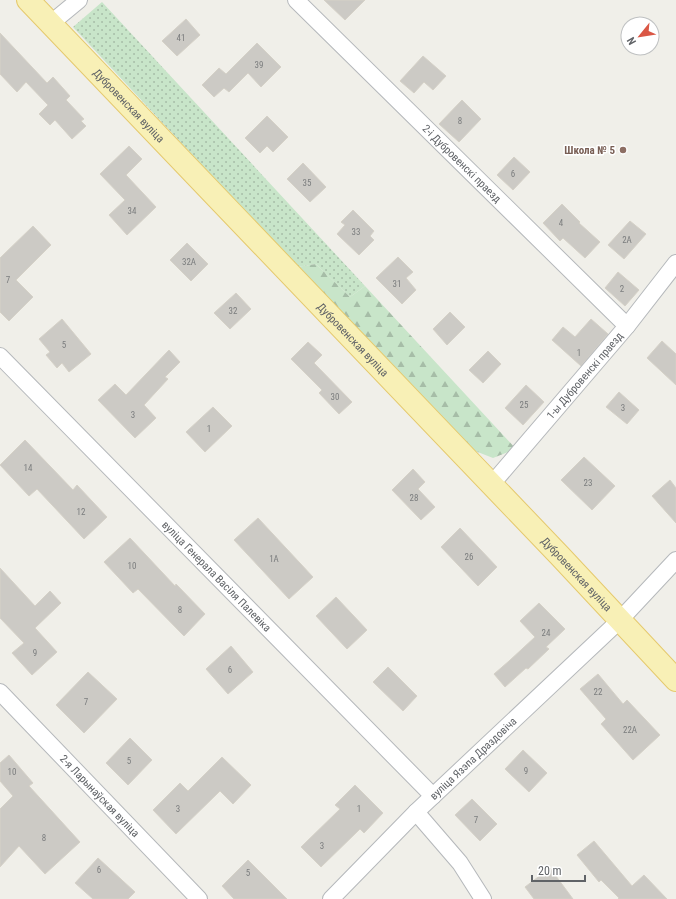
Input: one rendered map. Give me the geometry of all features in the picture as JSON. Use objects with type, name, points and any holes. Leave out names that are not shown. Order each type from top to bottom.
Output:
[{"type":"main road","name":"Дубровенская вуліца","points":[[28,0],[560,556],[619,621],[676,680]]},
{"type":"street","points":[[50,24],[79,0]]},
{"type":"street","name":"2-і Дубровенскі праезд","points":[[296,0],[627,326]]},
{"type":"street","name":"1-ы Дубровенскі праезд","points":[[491,485],[627,326],[676,263]]},
{"type":"street","name":"вуліца Генерала Васіля Палевіка","points":[[0,356],[433,796]]},
{"type":"street","name":"вуліца Язэпа Драздовіча","points":[[331,899],[416,812],[619,621],[676,560]]},
{"type":"street","name":"2-я Ларынаўская вуліца","points":[[0,692],[199,899]]},
{"type":"street","points":[[416,812],[460,863],[483,899]]},
{"type":"green space","points":[[102,2],[365,286],[350,297],[316,264],[297,267],[73,27]]},
{"type":"green space","points":[[316,264],[350,297],[365,286],[516,449],[493,458],[470,449],[297,267]]},
{"type":"building","points":[[324,0],[365,0],[345,20]]},
{"type":"building","points":[[186,19],[200,35],[177,56],[162,41]]},
{"type":"building","points":[[0,33],[47,83],[53,77],[70,96],[66,100],[84,119],[81,121],[86,126],[72,139],[55,120],[50,125],[39,114],[48,105],[26,82],[17,92],[0,74]]},
{"type":"building","points":[[257,43],[281,67],[261,87],[248,73],[229,92],[224,88],[214,97],[202,85],[219,68],[226,74]]},
{"type":"building","points":[[423,56],[446,76],[433,90],[424,82],[414,93],[400,81]]},
{"type":"building","points":[[462,100],[481,119],[459,142],[439,124]]},
{"type":"building","points":[[267,116],[288,137],[273,152],[267,146],[260,153],[245,138]]},
{"type":"building","points":[[129,146],[142,159],[126,175],[156,207],[127,235],[109,215],[125,200],[100,174]]},
{"type":"building","points":[[514,157],[530,172],[513,190],[497,175]]},
{"type":"building","points":[[303,163],[326,187],[310,202],[287,179]]},
{"type":"building","points":[[562,204],[580,222],[579,223],[600,242],[585,258],[563,238],[560,241],[543,223]]},
{"type":"building","points":[[353,210],[374,231],[370,236],[374,240],[359,255],[337,234],[345,225],[341,222]]},
{"type":"building","points":[[630,221],[646,234],[624,259],[608,245]]},
{"type":"building","points":[[33,226],[51,245],[16,280],[33,297],[9,321],[0,312],[0,258]]},
{"type":"building","points":[[187,243],[208,264],[191,281],[170,260]]},
{"type":"building","points":[[398,257],[413,272],[406,278],[416,290],[402,304],[376,278]]},
{"type":"building","points":[[618,272],[639,290],[625,306],[605,288]]},
{"type":"building","points":[[236,293],[251,309],[230,329],[214,313]]},
{"type":"building","points":[[450,312],[465,327],[447,345],[433,329]]},
{"type":"building","points":[[62,319],[91,354],[69,372],[62,363],[57,368],[46,355],[50,352],[39,339]]},
{"type":"building","points":[[591,319],[608,334],[581,366],[552,340],[563,327],[575,337]]},
{"type":"building","points":[[662,341],[676,354],[676,385],[647,358]]},
{"type":"building","points":[[308,342],[322,355],[314,363],[352,402],[339,414],[319,393],[322,390],[291,359]]},
{"type":"building","points":[[169,350],[180,362],[165,377],[168,379],[144,405],[156,418],[135,438],[98,400],[115,384],[126,395]]},
{"type":"building","points":[[488,351],[501,364],[483,383],[469,370]]},
{"type":"building","points":[[526,385],[544,402],[523,425],[505,408]]},
{"type":"building","points":[[619,392],[639,410],[627,424],[606,407]]},
{"type":"building","points":[[213,407],[232,426],[205,452],[186,432]]},
{"type":"building","points":[[25,440],[73,490],[77,485],[107,517],[84,539],[37,489],[29,496],[0,465]]},
{"type":"building","points":[[584,457],[615,486],[592,510],[561,480]]},
{"type":"building","points":[[413,469],[425,482],[418,489],[435,507],[421,520],[392,490]]},
{"type":"building","points":[[670,480],[676,488],[676,523],[652,496]]},
{"type":"building","points":[[258,518],[313,577],[289,599],[234,540]]},
{"type":"building","points":[[460,528],[497,567],[478,586],[441,547]]},
{"type":"building","points":[[130,538],[175,586],[176,584],[205,614],[184,636],[138,589],[133,593],[104,562]]},
{"type":"building","points":[[0,568],[35,606],[50,591],[61,603],[35,628],[57,652],[32,675],[12,653],[24,643],[0,618]]},
{"type":"building","points":[[336,597],[367,630],[347,649],[316,616]]},
{"type":"building","points":[[539,603],[565,629],[546,647],[549,649],[528,669],[526,668],[505,687],[494,674],[535,637],[520,621]]},
{"type":"building","points":[[231,646],[253,672],[228,694],[206,669]]},
{"type":"building","points":[[388,667],[417,696],[403,711],[373,682]]},
{"type":"building","points":[[88,672],[117,699],[84,733],[56,705]]},
{"type":"building","points":[[598,674],[623,704],[627,700],[660,735],[633,760],[601,724],[606,719],[580,689]]},
{"type":"building","points":[[130,738],[152,760],[128,785],[106,763]]},
{"type":"building","points":[[523,750],[547,773],[529,792],[505,769]]},
{"type":"building","points":[[9,755],[33,783],[29,786],[80,842],[45,874],[19,846],[0,867],[0,809],[13,796],[0,781],[0,763]]},
{"type":"building","points":[[222,757],[251,785],[233,804],[220,791],[176,834],[153,810],[180,783],[188,791]]},
{"type":"building","points":[[355,785],[383,813],[364,833],[360,829],[321,867],[301,847],[340,809],[335,805]]},
{"type":"building","points":[[472,799],[497,824],[480,841],[455,815]]},
{"type":"building","points":[[594,841],[632,886],[644,875],[667,899],[618,899],[619,898],[601,880],[599,882],[577,855]]},
{"type":"building","points":[[98,858],[135,892],[128,899],[93,899],[75,883]]},
{"type":"building","points":[[248,860],[287,899],[234,899],[222,886]]},
{"type":"building","points":[[550,868],[573,899],[534,899],[525,887]]},
{"type":"place","name":"Школа № 5","points":[[623,150]]}]
